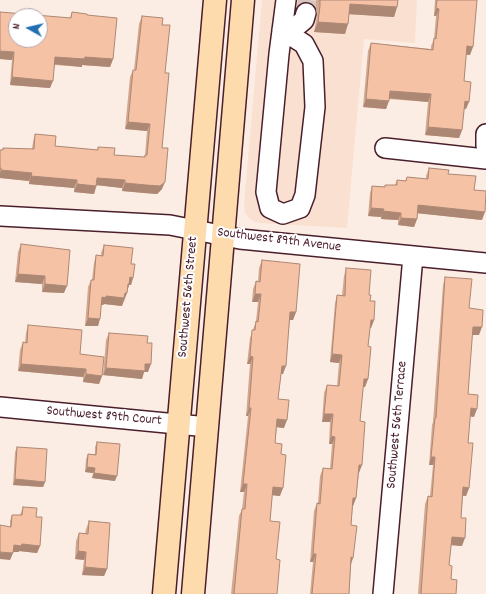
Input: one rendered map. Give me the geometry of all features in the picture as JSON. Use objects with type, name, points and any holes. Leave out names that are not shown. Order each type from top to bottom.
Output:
[{"type":"main road","name":"Southwest 56th Street","points":[[164,594],[215,0]]},
{"type":"main road","name":"Southwest 56th Street","points":[[193,594],[243,0]]},
{"type":"street","points":[[282,30],[304,44],[313,61],[315,108],[305,195],[300,208],[283,214],[270,208],[266,192],[279,54],[282,30],[286,0]]},
{"type":"street","points":[[282,30],[298,25],[304,20],[306,13]]},
{"type":"street","points":[[486,134],[486,146]]},
{"type":"street","points":[[385,148],[486,159]]},
{"type":"street","name":"Southwest 89th Avenue","points":[[0,216],[170,225],[195,229],[223,237],[486,263]]},
{"type":"street","name":"Southwest 56th Terrace","points":[[384,594],[413,256]]},
{"type":"street","name":"Southwest 89th Court","points":[[0,407],[208,427]]},
{"type":"shaded area","points":[[262,0],[417,0],[415,43],[364,39],[347,228],[260,223],[249,218],[245,213],[244,204]]},
{"type":"building","points":[[320,0],[398,0],[397,7],[350,4],[348,24],[318,22]]},
{"type":"building","points":[[437,0],[477,0],[473,47],[467,46],[464,81],[471,82],[469,102],[465,101],[462,130],[428,127],[431,94],[390,91],[389,101],[366,99],[371,43],[433,50],[434,38],[436,39],[439,9],[436,8]]},
{"type":"building","points":[[0,12],[8,13],[8,48],[48,48],[48,16],[71,18],[72,12],[117,18],[113,59],[55,57],[53,81],[12,77],[14,52],[0,51]]},
{"type":"building","points":[[142,16],[163,18],[162,25],[170,25],[165,73],[169,73],[162,148],[168,148],[165,182],[160,186],[125,183],[125,180],[97,178],[96,186],[77,184],[77,180],[31,176],[32,173],[1,170],[0,150],[3,150],[3,148],[34,149],[35,134],[56,136],[55,146],[98,150],[98,147],[115,148],[114,155],[145,157],[145,155],[147,155],[150,124],[128,122],[133,70],[136,70]]},
{"type":"building","points":[[429,168],[449,170],[448,174],[476,176],[474,190],[486,191],[485,212],[418,205],[417,219],[401,218],[401,213],[371,208],[372,186],[385,187],[385,185],[397,185],[397,180],[406,181],[407,177],[428,179]]},
{"type":"building","points":[[21,244],[70,250],[67,286],[45,284],[45,276],[18,274]]},
{"type":"building","points":[[104,245],[133,248],[131,264],[135,264],[133,278],[130,277],[127,293],[125,293],[124,298],[102,297],[100,319],[88,318],[91,280],[94,280],[96,255],[103,256]]},
{"type":"building","points":[[262,260],[300,264],[296,312],[290,312],[286,366],[282,366],[278,399],[289,400],[287,420],[277,419],[275,443],[282,444],[281,454],[286,455],[283,488],[273,487],[270,521],[280,522],[276,559],[280,560],[277,594],[234,594],[242,509],[245,509],[247,484],[243,484],[251,408],[249,408],[253,357],[250,356],[252,330],[255,330],[256,321],[258,322],[261,294],[255,294],[256,281],[260,282]]},
{"type":"building","points":[[346,268],[371,270],[369,295],[371,295],[370,301],[375,301],[374,320],[371,320],[368,346],[371,347],[368,379],[364,379],[360,421],[365,422],[362,465],[359,465],[356,498],[353,498],[351,525],[357,526],[353,558],[351,557],[349,594],[312,594],[316,554],[313,554],[317,503],[320,504],[323,468],[332,469],[335,437],[331,436],[333,414],[324,414],[327,385],[339,386],[342,355],[332,354],[337,295],[345,296]]},
{"type":"building","points":[[445,277],[472,279],[469,308],[483,310],[482,327],[473,327],[468,394],[478,395],[477,409],[471,408],[468,443],[473,443],[469,488],[463,487],[461,518],[466,518],[465,538],[452,537],[449,565],[452,566],[451,579],[457,580],[456,594],[421,594],[428,496],[432,497],[435,457],[431,457],[436,418]]},
{"type":"building","points":[[28,325],[82,330],[80,354],[104,357],[102,376],[86,374],[86,369],[21,364],[23,342],[27,343]]},
{"type":"building","points":[[109,333],[148,336],[147,343],[152,343],[151,364],[145,364],[145,371],[106,368]]},
{"type":"building","points":[[97,442],[120,444],[117,476],[94,473],[95,468],[87,467],[88,454],[96,455]]},
{"type":"building","points":[[17,447],[47,449],[45,482],[15,479]]},
{"type":"building","points":[[23,507],[37,508],[36,517],[42,517],[40,546],[22,544],[21,546],[14,545],[13,553],[0,552],[0,525],[11,527],[12,515],[22,515]]},
{"type":"building","points":[[89,521],[110,523],[107,569],[85,567],[86,552],[78,551],[79,533],[88,534]]},
{"type":"tunnel","points":[[306,13],[307,0]]}]
